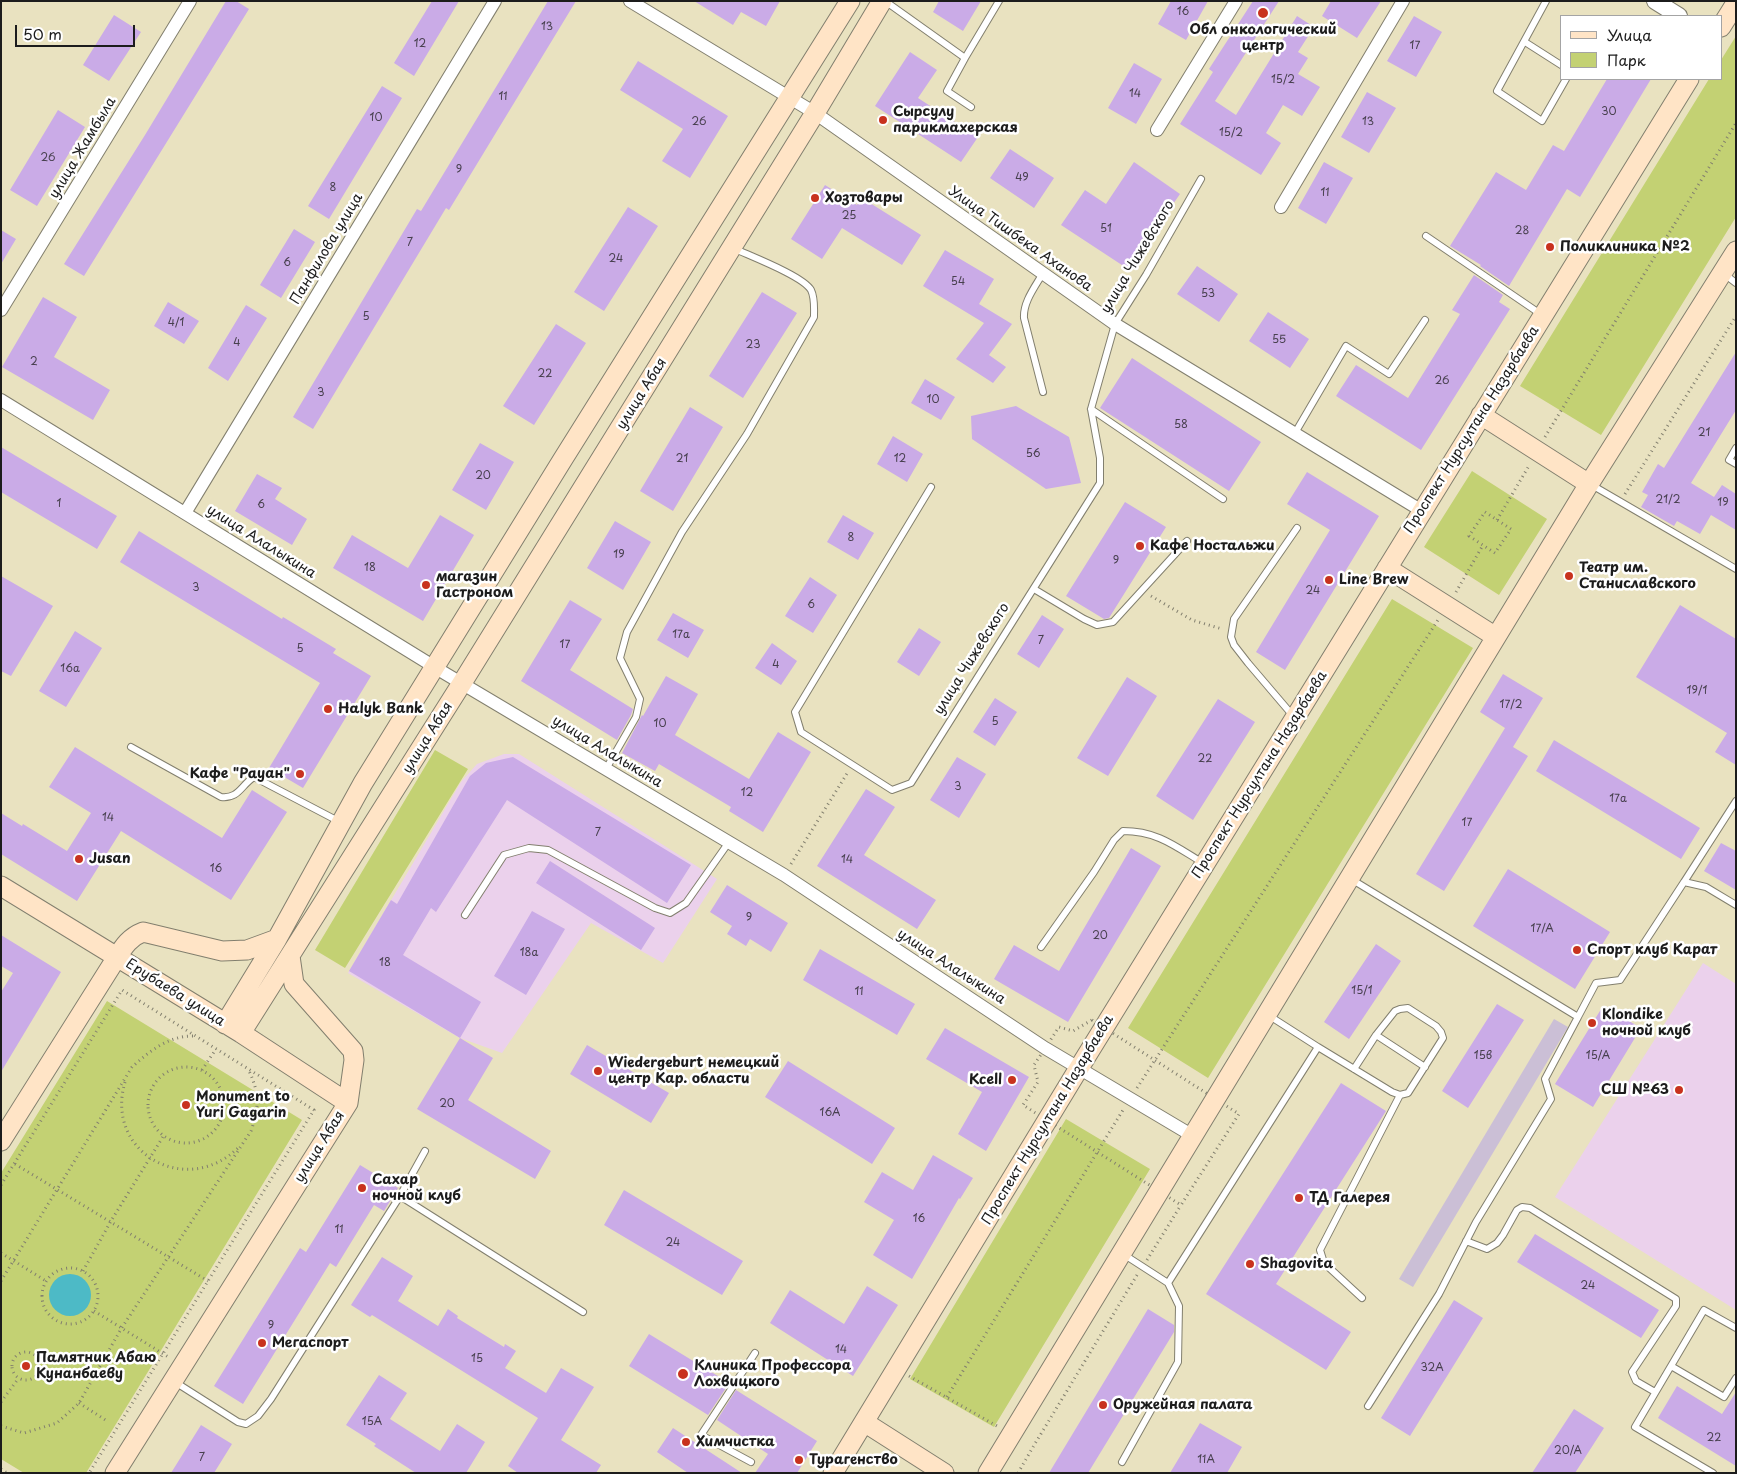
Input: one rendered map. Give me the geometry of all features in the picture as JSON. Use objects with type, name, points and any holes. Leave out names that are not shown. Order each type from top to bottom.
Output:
[{"type":"main road","points":[[233,1029],[277,939],[363,783],[850,1]]},
{"type":"main road","name":"улица Абая","points":[[115,1473],[348,1103],[354,1060],[352,1051],[294,984],[290,956],[462,683],[883,1]]},
{"type":"main road","points":[[1722,25],[1736,3]]},
{"type":"main road","name":"Проспект Нурсултана Назарбаева","points":[[833,1473],[1079,1068],[1688,80]]},
{"type":"main road","points":[[988,1473],[1589,484],[1729,278],[1736,251]]},
{"type":"main road","points":[[1482,415],[1589,484]]},
{"type":"main road","points":[[1387,568],[1496,637]]},
{"type":"main road","name":"Ерубаева улица","points":[[1,886],[233,1029],[348,1103]]},
{"type":"main road","points":[[1,1141],[129,940],[143,932],[222,951],[247,950],[277,939]]},
{"type":"main road","points":[[233,1029],[290,956]]},
{"type":"main road","points":[[864,1422],[944,1473]]},
{"type":"street","name":"улица Жамбыла","points":[[1,310],[190,1]]},
{"type":"street","name":"Панфилова улица","points":[[185,513],[495,1]]},
{"type":"street","name":"Улица Тишбека Аханова","points":[[630,1],[815,113],[1115,324],[1422,511]]},
{"type":"street","points":[[1157,130],[1236,1]]},
{"type":"street","points":[[1281,207],[1403,1]]},
{"type":"street","points":[[1655,1],[1677,15]]},
{"type":"street","name":"улица Алалыкина","points":[[1,400],[435,667],[784,875],[1045,1048],[1193,1136]]},
{"type":"lane","points":[[883,1],[964,58]]},
{"type":"lane","points":[[971,107],[947,91],[964,58],[999,1]]},
{"type":"lane","points":[[1546,1],[1497,91],[1542,121],[1565,80]]},
{"type":"lane","points":[[1525,42],[1560,64]]},
{"type":"lane","name":"улица Чижевского","points":[[931,487],[795,712],[801,732],[892,790],[911,783],[1100,483],[1100,458],[1091,409],[1115,324],[1146,275],[1201,179]]},
{"type":"lane","points":[[1426,236],[1542,316]]},
{"type":"lane","points":[[606,768],[636,717],[640,699],[620,658],[627,632],[682,532],[748,434],[814,317],[814,302],[811,290],[802,280],[732,247]]},
{"type":"lane","points":[[1043,273],[1024,310],[1024,318],[1043,392]]},
{"type":"lane","points":[[1295,433],[1346,346],[1389,374],[1425,320]]},
{"type":"lane","points":[[1091,409],[1222,499]]},
{"type":"lane","points":[[1736,448],[1729,460],[1736,464]]},
{"type":"lane","points":[[1589,484],[1736,569]]},
{"type":"lane","points":[[1295,718],[1234,645],[1231,637],[1234,619],[1297,528]]},
{"type":"lane","points":[[1034,588],[1097,625],[1113,622],[1187,541]]},
{"type":"lane","points":[[131,747],[221,797],[229,798],[238,793],[254,777],[341,822]]},
{"type":"lane","points":[[1368,1406],[1439,1294],[1466,1241],[1551,1099],[1545,1079],[1596,983],[1620,980],[1736,801]]},
{"type":"lane","points":[[1042,947],[1114,840],[1123,831],[1138,831],[1157,835],[1205,864]]},
{"type":"lane","points":[[465,915],[504,855],[530,848],[548,850],[655,908],[670,913],[686,903],[729,842]]},
{"type":"lane","points":[[1350,878],[1578,1017]]},
{"type":"lane","points":[[1684,882],[1706,887],[1736,905]]},
{"type":"lane","points":[[1267,1014],[1354,1069],[1400,1095],[1408,1093],[1425,1067],[1442,1038],[1441,1032],[1436,1026],[1408,1008],[1400,1008],[1395,1011],[1376,1035],[1354,1069]]},
{"type":"lane","points":[[1376,1035],[1425,1067]]},
{"type":"lane","points":[[1168,1283],[1318,1047]]},
{"type":"lane","points":[[1362,1298],[1324,1263],[1320,1250],[1400,1095]]},
{"type":"lane","points":[[177,1372],[238,1422],[246,1424],[258,1416],[271,1399],[400,1196],[425,1151]]},
{"type":"lane","points":[[400,1196],[583,1312]]},
{"type":"lane","points":[[1466,1241],[1487,1249],[1497,1243],[1504,1235],[1517,1210],[1522,1207],[1530,1208],[1676,1298],[1676,1306],[1632,1372],[1636,1381],[1655,1392]]},
{"type":"lane","points":[[1122,1253],[1168,1283],[1180,1306],[1178,1362],[1122,1462]]},
{"type":"lane","points":[[1712,1473],[1635,1427],[1704,1310],[1736,1328]]},
{"type":"lane","points":[[751,1462],[701,1435],[755,1353]]},
{"type":"lane","points":[[1671,1366],[1724,1397],[1736,1378]]},
{"type":"path","points":[[1497,520],[1736,123]]},
{"type":"path","points":[[1620,502],[1736,316]]},
{"type":"path","points":[[1485,512],[1497,520],[1511,529],[1495,553],[1469,536],[1485,512]]},
{"type":"path","points":[[947,1397],[1130,1099],[1447,607],[1483,546]]},
{"type":"path","points":[[1141,591],[1192,620],[1232,632]]},
{"type":"path","points":[[784,875],[853,765]]},
{"type":"path","points":[[1,1185],[122,990],[314,1110],[89,1473]]},
{"type":"path","points":[[1,1281],[132,1067],[151,1049],[182,1036],[193,1036]]},
{"type":"path","points":[[202,1070],[216,1050]]},
{"type":"path","points":[[186,1067],[202,1070],[215,1079],[223,1093],[224,1109],[219,1124],[209,1136],[194,1142],[178,1142],[164,1136],[153,1124],[148,1109],[150,1093],[158,1079],[171,1070],[186,1067]]},
{"type":"path","points":[[1,1426],[24,1433],[56,1423],[79,1403],[121,1329],[251,1131],[258,1112],[257,1095],[248,1070]]},
{"type":"path","points":[[126,1076],[121,1100],[124,1123],[128,1133],[134,1143],[150,1157],[169,1168],[194,1169],[209,1166],[223,1160],[245,1140]]},
{"type":"path","points":[[83,1271],[111,1221],[164,1136]]},
{"type":"path","points":[[15,1164],[208,1281]]},
{"type":"path","points":[[1018,1473],[1032,1447],[1181,1205]]},
{"type":"path","points":[[1,1253],[46,1281]]},
{"type":"path","points":[[69,1267],[78,1268],[83,1271],[94,1279],[98,1288],[99,1297],[94,1311],[85,1320],[76,1324],[66,1324],[58,1321],[50,1316],[44,1308],[42,1290],[46,1281],[60,1269],[69,1267]]},
{"type":"path","points":[[94,1311],[163,1354],[177,1372]]},
{"type":"path","points":[[27,1352],[36,1355],[40,1364],[38,1373],[32,1380],[27,1381],[18,1378],[12,1371],[11,1366],[14,1358],[18,1354],[27,1352]]},
{"type":"path","points":[[896,1368],[1032,1447]]},
{"type":"path","points":[[1,1402],[18,1378]]},
{"type":"path","points":[[79,1403],[107,1421]]},
{"type":"path","points":[[1,1469],[7,1473]]},
{"type":"shaded area","points":[[504,754],[519,754],[717,879],[663,963],[591,923],[502,1053],[460,1038],[348,973],[461,782],[477,764]]},
{"type":"shaded area","name":"СШ №63","points":[[1703,963],[1736,984],[1736,1310],[1555,1197]]},
{"type":"shaded area","points":[[1554,1019],[1568,1027],[1413,1287],[1399,1279]]},
{"type":"green space","points":[[1736,36],[1736,217],[1601,435],[1520,386],[1708,80],[1722,80],[1722,58]]},
{"type":"green space","points":[[1472,471],[1547,519],[1499,595],[1424,547]]},
{"type":"green space","points":[[1392,599],[1473,648],[1208,1078],[1128,1028]]},
{"type":"green space","points":[[435,750],[468,769],[345,968],[315,950]]},
{"type":"green space","points":[[107,1001],[302,1120],[86,1473],[24,1473],[1,1459],[1,1173]]},
{"type":"green space","points":[[1066,1119],[1150,1169],[994,1427],[910,1379]]},
{"type":"water","points":[[74,1274],[82,1277],[88,1283],[91,1295],[88,1307],[82,1313],[66,1316],[58,1313],[52,1307],[49,1291],[52,1283],[58,1277]]},
{"type":"building","points":[[226,1],[236,1],[249,9],[84,276],[64,264]]},
{"type":"building","points":[[432,1],[459,1],[414,76],[394,63]]},
{"type":"building","points":[[548,1],[576,1],[449,210],[446,208],[313,429],[293,417],[417,209],[421,211]]},
{"type":"building","points":[[694,1],[780,1],[766,26],[741,12],[733,25]]},
{"type":"building","points":[[939,1],[981,1],[963,31],[933,12]]},
{"type":"building","points":[[1171,1],[1208,1],[1186,40],[1158,24]]},
{"type":"building","points":[[1253,1],[1279,1],[1215,101],[1236,115],[1297,16],[1314,27],[1298,52],[1308,58],[1298,74],[1320,87],[1302,116],[1283,105],[1266,133],[1281,143],[1261,175],[1180,124],[1213,72],[1209,69]]},
{"type":"building","points":[[1331,1],[1381,1],[1357,38],[1322,16]]},
{"type":"building","points":[[114,15],[141,32],[109,81],[83,65]]},
{"type":"building","points":[[1414,16],[1442,32],[1416,77],[1387,61]]},
{"type":"building","points":[[910,52],[937,70],[918,98],[978,137],[961,162],[875,106]]},
{"type":"building","points":[[638,61],[728,116],[690,178],[662,161],[683,129],[620,90]]},
{"type":"building","points":[[1134,63],[1162,79],[1136,124],[1108,108]]},
{"type":"building","points":[[1606,80],[1650,80],[1580,197],[1567,189],[1509,286],[1481,265],[1450,246],[1496,172],[1526,190],[1553,145],[1564,151]]},
{"type":"building","points":[[382,86],[402,98],[329,219],[308,206]]},
{"type":"building","points":[[1367,92],[1396,108],[1369,153],[1341,137]]},
{"type":"building","points":[[58,110],[85,127],[37,206],[10,190]]},
{"type":"building","points":[[1010,149],[1054,178],[1034,208],[990,178]]},
{"type":"building","points":[[1134,162],[1180,194],[1128,269],[1061,225],[1085,190],[1106,204]]},
{"type":"building","points":[[1324,162],[1353,178],[1326,224],[1298,208]]},
{"type":"building","points":[[825,185],[857,205],[862,198],[921,235],[902,265],[842,228],[822,259],[791,239]]},
{"type":"building","points":[[628,207],[658,226],[604,311],[574,292]]},
{"type":"building","points":[[294,229],[315,242],[281,298],[260,285]]},
{"type":"building","points":[[1,230],[16,239],[1,264]]},
{"type":"building","points":[[945,250],[994,279],[979,304],[1012,324],[989,355],[1006,367],[993,383],[956,359],[984,323],[923,286]]},
{"type":"building","points":[[1197,266],[1238,294],[1219,322],[1177,294]]},
{"type":"building","points":[[1474,275],[1503,295],[1499,302],[1510,309],[1421,450],[1336,396],[1356,365],[1408,398],[1460,314],[1452,310]]},
{"type":"building","points":[[762,292],[797,313],[743,398],[709,376]]},
{"type":"building","points":[[43,297],[77,317],[54,357],[110,390],[93,420],[2,367]]},
{"type":"building","points":[[168,302],[199,321],[184,344],[154,326]]},
{"type":"building","points":[[246,305],[267,318],[228,381],[208,368]]},
{"type":"building","points":[[1268,312],[1309,339],[1290,368],[1249,341]]},
{"type":"building","points":[[556,324],[586,343],[534,425],[503,406]]},
{"type":"building","points":[[1736,352],[1736,410],[1691,483],[1714,497],[1722,485],[1736,494],[1736,530],[1711,515],[1700,534],[1677,521],[1674,526],[1641,507],[1648,495],[1642,492],[1658,464],[1664,468]]},
{"type":"building","points":[[1132,358],[1261,442],[1229,491],[1100,408]]},
{"type":"building","points":[[925,379],[955,397],[941,420],[911,403]]},
{"type":"building","points":[[1016,406],[1069,437],[1081,483],[1046,489],[972,439],[971,416]]},
{"type":"building","points":[[690,407],[723,427],[673,511],[640,491]]},
{"type":"building","points":[[893,436],[923,454],[907,482],[877,464]]},
{"type":"building","points":[[480,443],[514,462],[486,510],[452,490]]},
{"type":"building","points":[[1,447],[117,516],[97,549],[1,492]]},
{"type":"building","points":[[1307,472],[1379,516],[1285,670],[1256,652],[1330,530],[1287,504]]},
{"type":"building","points":[[257,474],[282,488],[275,499],[307,519],[292,545],[235,511]]},
{"type":"building","points":[[1125,502],[1166,527],[1109,618],[1104,619],[1066,596]]},
{"type":"building","points":[[440,515],[474,535],[423,621],[333,568],[352,535],[408,568]]},
{"type":"building","points":[[843,515],[874,533],[858,560],[827,542]]},
{"type":"building","points":[[615,521],[651,542],[623,590],[587,568]]},
{"type":"building","points":[[139,531],[282,619],[283,617],[336,649],[333,653],[371,676],[303,788],[269,768],[320,683],[120,562]]},
{"type":"building","points":[[1,576],[53,606],[11,676],[1,671]]},
{"type":"building","points":[[810,577],[837,595],[813,633],[785,616]]},
{"type":"building","points":[[570,600],[602,619],[570,670],[633,709],[617,740],[521,681]]},
{"type":"building","points":[[1680,605],[1736,639],[1736,765],[1715,752],[1727,733],[1636,677]]},
{"type":"building","points":[[673,613],[704,630],[688,658],[657,640]]},
{"type":"building","points":[[1042,615],[1064,629],[1039,668],[1017,654]]},
{"type":"building","points":[[919,628],[941,642],[919,676],[897,662]]},
{"type":"building","points":[[75,631],[102,648],[66,707],[39,691]]},
{"type":"building","points":[[772,643],[797,661],[781,685],[755,668]]},
{"type":"building","points":[[1503,674],[1543,698],[1513,747],[1528,756],[1444,891],[1416,874],[1505,728],[1480,712]]},
{"type":"building","points":[[666,676],[698,694],[675,735],[749,779],[778,732],[811,752],[763,832],[729,811],[731,807],[659,764],[655,771],[622,753]]},
{"type":"building","points":[[1127,677],[1157,696],[1108,776],[1077,758]]},
{"type":"building","points":[[995,698],[1017,712],[995,746],[973,732]]},
{"type":"building","points":[[1218,699],[1255,722],[1193,820],[1156,796]]},
{"type":"building","points":[[1554,740],[1700,828],[1681,859],[1536,771]]},
{"type":"building","points":[[75,747],[222,838],[252,790],[287,812],[231,900],[121,831],[77,901],[1,854],[1,813],[67,851],[91,813],[49,787]]},
{"type":"building","points":[[513,757],[691,865],[667,903],[507,800],[436,912],[431,908],[403,955],[481,1002],[460,1038],[349,971],[391,900],[397,904],[470,776],[486,763]]},
{"type":"building","points":[[957,757],[986,774],[959,818],[930,800]]},
{"type":"building","points":[[866,789],[895,807],[864,855],[936,900],[917,929],[817,866]]},
{"type":"building","points":[[1721,843],[1736,851],[1736,890],[1704,871]]},
{"type":"building","points":[[1131,848],[1161,866],[1068,1022],[994,979],[1014,945],[1059,971]]},
{"type":"building","points":[[550,861],[655,928],[641,950],[536,883]]},
{"type":"building","points":[[1508,869],[1610,932],[1575,989],[1473,926]]},
{"type":"building","points":[[727,885],[788,923],[771,952],[750,939],[746,946],[727,934],[732,926],[710,912]]},
{"type":"building","points":[[532,911],[565,929],[526,995],[494,976]]},
{"type":"building","points":[[1,935],[61,972],[1,1072],[1,992],[13,973],[1,966]]},
{"type":"building","points":[[1376,944],[1401,961],[1349,1039],[1324,1022]]},
{"type":"building","points":[[820,949],[915,1004],[897,1035],[803,980]]},
{"type":"building","points":[[1497,1004],[1524,1020],[1468,1108],[1442,1091]]},
{"type":"building","points":[[1603,1006],[1641,1028],[1593,1107],[1555,1084]]},
{"type":"building","points":[[945,1028],[1029,1077],[986,1151],[958,1134],[982,1092],[926,1059]]},
{"type":"building","points":[[460,1038],[493,1058],[468,1100],[551,1151],[535,1179],[417,1109]]},
{"type":"building","points":[[587,1045],[669,1093],[651,1123],[570,1074]]},
{"type":"building","points":[[788,1061],[895,1128],[872,1164],[765,1097]]},
{"type":"building","name":"ТД Галерея","points":[[1341,1083],[1386,1111],[1276,1284],[1351,1332],[1326,1370],[1206,1294]]},
{"type":"building","points":[[933,1155],[973,1178],[959,1198],[912,1279],[873,1255],[894,1220],[864,1202],[882,1172],[913,1190]]},
{"type":"building","points":[[360,1165],[398,1188],[384,1211],[374,1205],[336,1267],[330,1263],[243,1404],[214,1386],[300,1248],[306,1252]]},
{"type":"building","points":[[624,1190],[743,1261],[722,1295],[604,1225]]},
{"type":"building","points":[[1535,1234],[1659,1310],[1641,1338],[1517,1262]]},
{"type":"building","points":[[382,1257],[413,1276],[398,1301],[438,1326],[448,1309],[458,1316],[457,1318],[504,1347],[505,1344],[516,1351],[505,1368],[546,1393],[561,1368],[594,1387],[561,1440],[601,1465],[596,1473],[518,1473],[508,1466],[538,1418],[372,1315],[370,1317],[351,1305]]},
{"type":"building","points":[[867,1286],[898,1305],[853,1376],[770,1323],[790,1290],[844,1324]]},
{"type":"building","points":[[1454,1300],[1483,1318],[1410,1436],[1381,1418]]},
{"type":"building","points":[[1148,1309],[1174,1325],[1174,1332],[1088,1473],[1049,1473]]},
{"type":"building","points":[[649,1334],[726,1381],[725,1383],[728,1385],[708,1415],[629,1366]]},
{"type":"building","points":[[379,1375],[407,1393],[390,1419],[440,1451],[457,1424],[485,1442],[466,1473],[416,1473],[346,1425]]},
{"type":"building","points":[[1677,1386],[1722,1414],[1736,1392],[1736,1466],[1658,1418]]},
{"type":"building","points":[[736,1390],[817,1441],[797,1473],[755,1473],[768,1454],[717,1420]]},
{"type":"building","points":[[1574,1409],[1604,1428],[1575,1473],[1532,1473]]},
{"type":"building","points":[[1200,1423],[1242,1447],[1227,1473],[1170,1473]]},
{"type":"building","points":[[201,1425],[232,1444],[214,1473],[171,1473]]},
{"type":"building","points":[[673,1428],[742,1473],[688,1473],[657,1452]]},
{"type":"place","name":"Обл онкологический центр","points":[[1263,13]]},
{"type":"place","name":"Сырсулу парикмахерская","points":[[883,120]]},
{"type":"place","name":"Хозтовары","points":[[815,198]]},
{"type":"place","name":"Поликлиника №2","points":[[1550,247]]},
{"type":"place","name":"Кафе Ностальжи","points":[[1140,546]]},
{"type":"place","name":"Театр им. Станиславского","points":[[1569,576]]},
{"type":"place","name":"Line Brew","points":[[1329,580]]},
{"type":"place","name":"магазин Гастроном","points":[[426,585]]},
{"type":"place","name":"Halyk Bank","points":[[328,709]]},
{"type":"place","name":"Кафе \"Рауан\"","points":[[300,774]]},
{"type":"place","name":"Jusan","points":[[79,859]]},
{"type":"place","name":"Спорт клуб Карат","points":[[1577,950]]},
{"type":"place","name":"Klondike ночной клуб","points":[[1592,1023]]},
{"type":"place","name":"Wiedergeburt немецкий центр Кар. области","points":[[598,1071]]},
{"type":"place","name":"Kcell","points":[[1012,1080]]},
{"type":"place","name":"СШ №63","points":[[1679,1090]]},
{"type":"place","name":"Monument to Yuri Gagarin","points":[[186,1105]]},
{"type":"place","name":"Сахар ночной клуб","points":[[362,1188]]},
{"type":"place","name":"ТД Галерея","points":[[1299,1198]]},
{"type":"place","name":"Shagovita","points":[[1250,1264]]},
{"type":"place","name":"Мегаспорт","points":[[262,1343]]},
{"type":"place","name":"Памятник Абаю Кунанбаеву","points":[[26,1366]]},
{"type":"place","name":"Клиника Профессора Лохвицкого","points":[[683,1374]]},
{"type":"place","name":"Оружейная палата","points":[[1103,1405]]},
{"type":"place","name":"Химчистка","points":[[686,1442]]},
{"type":"place","name":"Турагенство","points":[[799,1460]]}]
